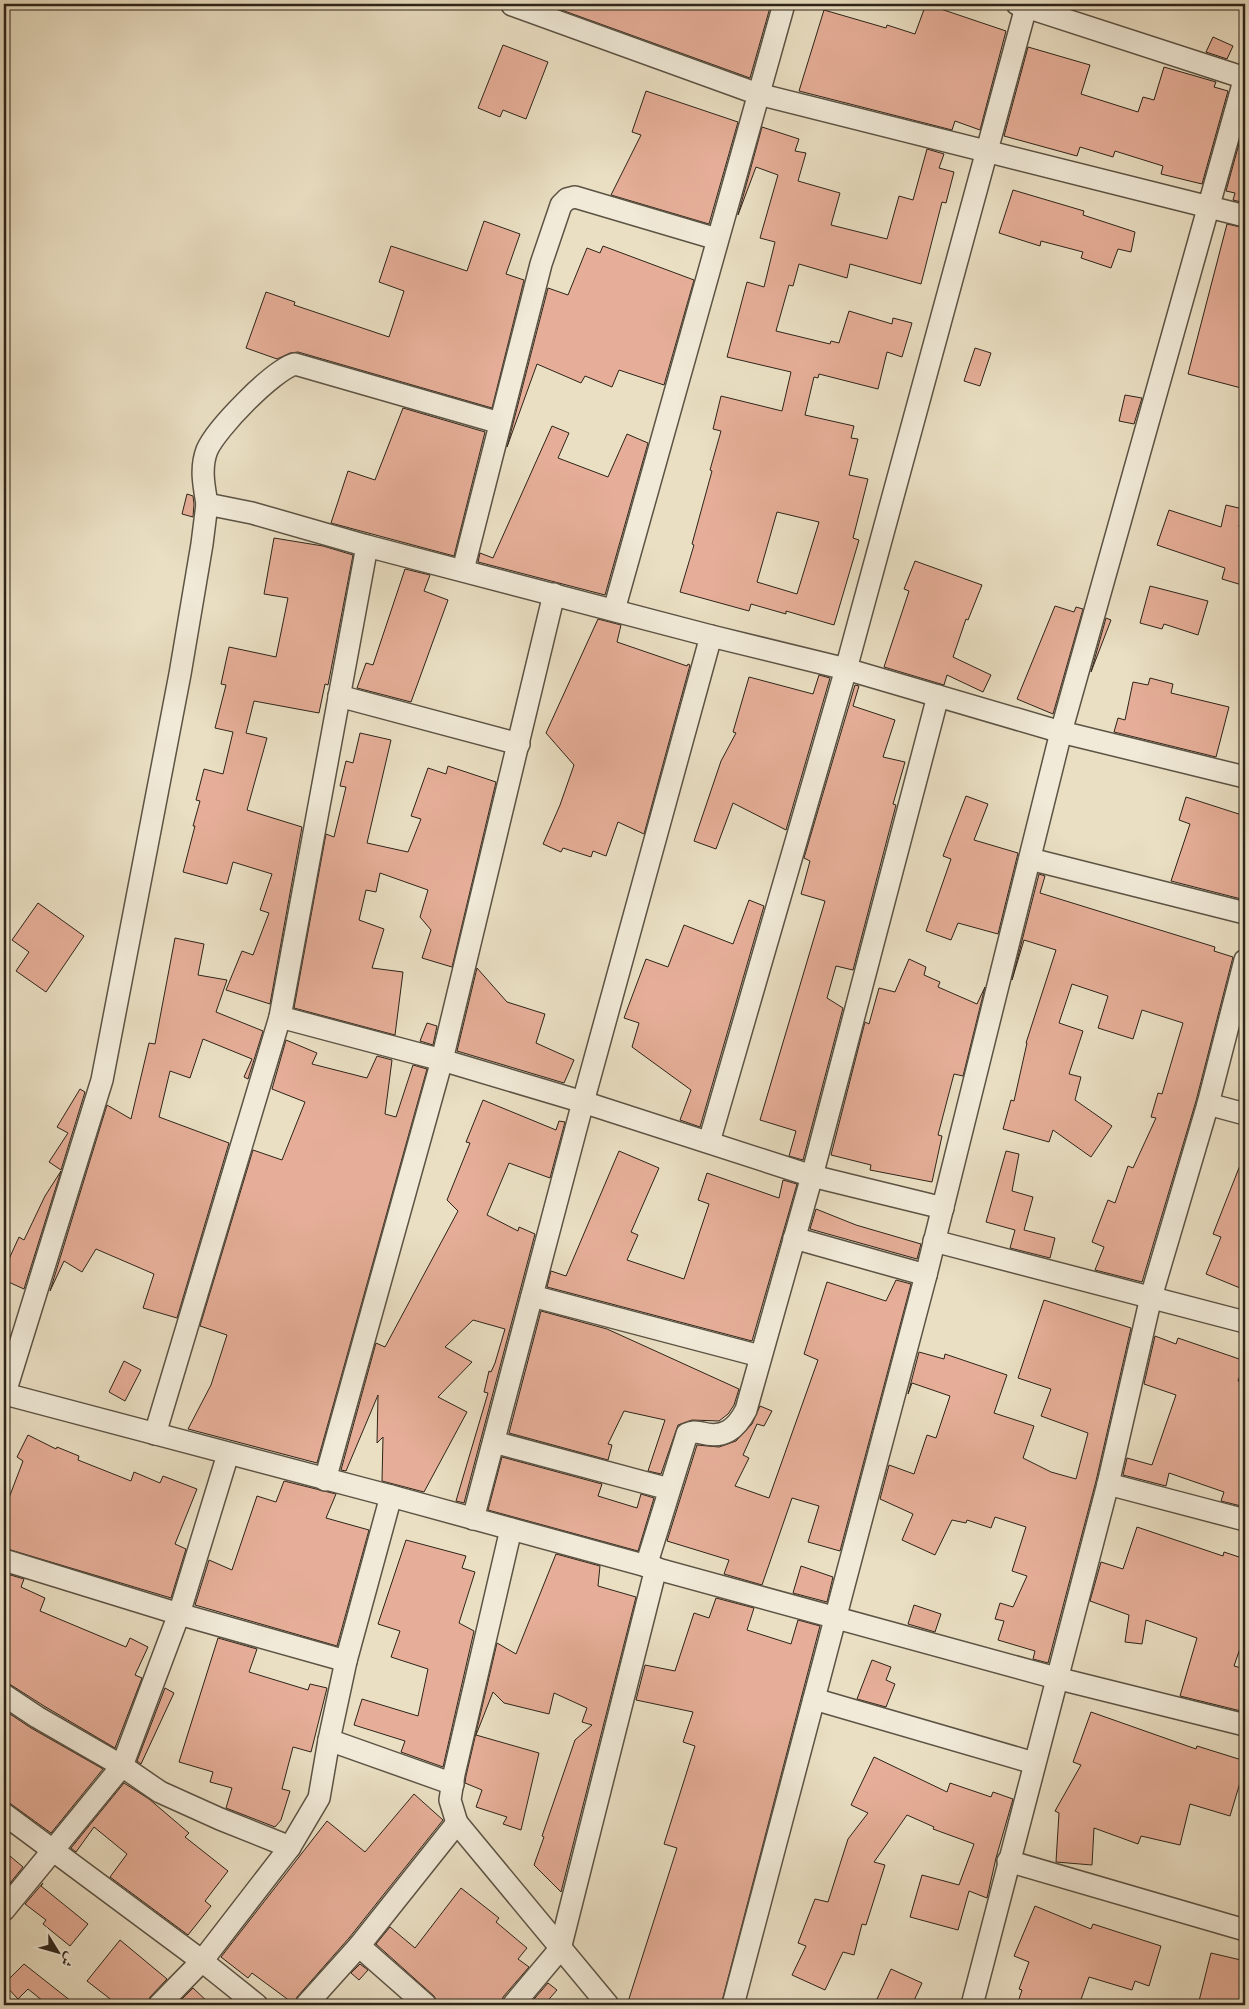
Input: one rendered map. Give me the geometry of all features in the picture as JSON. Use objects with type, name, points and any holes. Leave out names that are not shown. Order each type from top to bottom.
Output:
[{"type":"street","points":[[614,610],[784,4]]},
{"type":"street","points":[[512,5],[758,94],[1245,216]]},
{"type":"street","points":[[709,1142],[846,669],[986,152],[1022,5],[1245,78],[1061,732],[926,1275],[733,2005]]},
{"type":"street","points":[[463,570],[551,232],[561,205],[567,199],[575,197],[717,239]]},
{"type":"street","points":[[500,423],[295,364],[285,368],[249,400],[213,440],[204,463],[203,478],[207,504],[180,674],[102,1080],[4,1395],[390,1496],[1056,1678],[1245,1726]]},
{"type":"street","points":[[207,504],[252,513],[367,546],[711,636],[846,669],[1061,732],[1245,777]]},
{"type":"street","points":[[155,1434],[280,1017],[367,546]]},
{"type":"street","points":[[325,1480],[442,1060],[554,594]]},
{"type":"street","points":[[473,1519],[583,1102],[711,636]]},
{"type":"street","points":[[339,696],[519,744]]},
{"type":"street","points":[[513,2005],[560,1949],[669,1489],[687,1434],[694,1431],[717,1436],[724,1434],[737,1426],[746,1410],[812,1176],[938,696]]},
{"type":"street","points":[[1030,859],[1245,913]]},
{"type":"street","points":[[972,2005],[1008,1861],[1108,1484],[1151,1297],[1208,1104],[1245,960]]},
{"type":"street","points":[[280,1017],[442,1060],[583,1102],[812,1176],[943,1208]]},
{"type":"street","points":[[1208,1104],[1245,1114]]},
{"type":"street","points":[[794,1238],[926,1275]]},
{"type":"street","points":[[934,1241],[1245,1322]]},
{"type":"street","points":[[532,1296],[760,1356]]},
{"type":"street","points":[[494,1442],[669,1489]]},
{"type":"street","points":[[4,1910],[122,1766],[179,1614],[228,1454]]},
{"type":"street","points":[[1108,1484],[1245,1520]]},
{"type":"street","points":[[159,2005],[202,1960],[290,1847],[319,1798],[328,1740],[346,1661],[390,1496]]},
{"type":"street","points":[[511,1529],[452,1784],[450,1800],[457,1823],[608,2005]]},
{"type":"street","points":[[4,1560],[179,1614],[346,1661]]},
{"type":"street","points":[[4,1695],[37,1717],[122,1766],[160,1792],[220,1820],[290,1847]]},
{"type":"street","points":[[814,1699],[1034,1763]]},
{"type":"street","points":[[328,1740],[452,1784]]},
{"type":"street","points":[[4,1814],[202,1960],[257,2005]]},
{"type":"street","points":[[306,2005],[359,1946],[457,1823]]},
{"type":"street","points":[[1008,1861],[1245,1930]]},
{"type":"street","points":[[359,1946],[426,2005]]},
{"type":"building","points":[[545,4],[771,4],[750,78]]},
{"type":"building","points":[[926,4],[1006,31],[980,130],[955,121],[952,130],[799,91],[824,10],[886,28],[887,25],[915,34]]},
{"type":"building","points":[[1213,37],[1233,46],[1227,59],[1206,52]]},
{"type":"building","points":[[503,45],[548,62],[526,119],[503,110],[500,117],[478,108]]},
{"type":"building","points":[[1028,47],[1090,65],[1081,94],[1138,112],[1143,97],[1154,100],[1164,67],[1216,82],[1214,87],[1228,91],[1202,184],[1161,174],[1163,166],[1115,151],[1113,157],[1080,147],[1077,156],[1004,136]]},
{"type":"building","points":[[646,91],[738,122],[709,224],[611,195],[641,135],[632,132]]},
{"type":"building","points":[[1245,122],[1245,203],[1233,200],[1235,193],[1226,191]]},
{"type":"building","points":[[762,127],[799,139],[795,151],[806,153],[798,181],[840,193],[831,225],[887,239],[899,196],[913,200],[927,149],[944,154],[939,168],[954,172],[946,203],[942,202],[921,284],[850,264],[847,278],[799,264],[793,286],[789,285],[776,331],[830,344],[831,341],[839,343],[849,311],[892,324],[893,318],[912,323],[902,357],[887,352],[878,389],[819,374],[818,378],[814,377],[805,415],[854,426],[851,438],[858,439],[849,475],[868,479],[853,538],[859,540],[834,625],[786,611],[786,614],[751,604],[749,611],[680,592],[694,545],[692,544],[721,431],[713,429],[721,396],[782,411],[791,372],[727,357],[747,282],[764,287],[775,242],[760,238],[778,175],[756,167],[738,215]],"holes":[[[777,512],[819,522],[797,594],[757,582]]]},
{"type":"building","points":[[1013,190],[1084,211],[1083,215],[1135,232],[1131,252],[1118,249],[1111,268],[1081,258],[1083,252],[1041,241],[1040,246],[999,233]]},
{"type":"building","points":[[484,221],[520,234],[506,274],[524,280],[492,408],[298,352],[290,353],[277,359],[246,348],[266,292],[295,302],[294,305],[389,337],[404,291],[379,282],[391,246],[467,271]]},
{"type":"building","points":[[1227,224],[1245,228],[1245,389],[1188,374]]},
{"type":"building","points":[[603,246],[694,280],[664,385],[619,370],[612,387],[585,376],[581,383],[537,364],[507,447],[548,288],[568,295],[587,248],[600,253]]},
{"type":"building","points":[[975,348],[991,353],[980,386],[964,381]]},
{"type":"building","points":[[1125,395],[1142,398],[1134,424],[1119,421]]},
{"type":"building","points":[[403,408],[485,432],[454,556],[331,523],[348,471],[375,480]]},
{"type":"building","points":[[552,426],[569,433],[558,458],[608,477],[627,434],[648,443],[605,595],[478,562],[480,553],[493,558]]},
{"type":"building","points":[[187,494],[193,496],[193,517],[182,514]]},
{"type":"building","points":[[1226,505],[1243,509],[1239,527],[1245,528],[1245,575],[1242,585],[1222,579],[1225,568],[1157,545],[1169,510],[1221,527]]},
{"type":"building","points":[[274,538],[323,546],[353,555],[328,685],[325,684],[319,713],[254,701],[246,733],[267,738],[247,810],[302,827],[270,1004],[226,990],[242,951],[253,955],[269,913],[260,910],[272,874],[233,862],[227,884],[183,872],[195,826],[193,826],[200,801],[196,800],[204,769],[223,774],[233,732],[215,728],[226,685],[221,684],[229,647],[276,657],[288,598],[264,594]]},
{"type":"building","points":[[915,561],[982,585],[968,620],[966,619],[953,657],[991,675],[983,692],[947,675],[944,685],[884,667],[909,591],[904,589]]},
{"type":"building","points":[[405,569],[430,575],[424,591],[448,600],[411,702],[357,688],[366,663],[373,665]]},
{"type":"building","points":[[1150,586],[1208,601],[1198,635],[1164,624],[1162,629],[1140,623]]},
{"type":"building","points":[[1055,606],[1074,612],[1076,607],[1083,609],[1053,714],[1017,699]]},
{"type":"building","points":[[1106,618],[1111,620],[1091,672]]},
{"type":"building","points":[[598,619],[621,625],[617,642],[687,666],[688,664],[690,665],[644,834],[618,822],[606,856],[593,851],[591,857],[563,848],[561,852],[543,844],[560,805],[574,765],[546,733]]},
{"type":"building","points":[[819,675],[830,678],[786,830],[733,803],[716,849],[694,841],[721,761],[736,733],[733,732],[749,677],[813,694]]},
{"type":"building","points":[[1150,678],[1173,684],[1171,693],[1229,707],[1216,757],[1114,732],[1118,718],[1125,720],[1133,682],[1148,685]]},
{"type":"building","points":[[855,685],[859,686],[853,706],[895,720],[883,757],[905,762],[893,804],[896,805],[853,970],[836,966],[827,998],[843,1008],[803,1160],[789,1156],[796,1131],[760,1120],[825,901],[801,894],[810,861],[804,858]]},
{"type":"building","points":[[360,733],[391,740],[367,843],[408,852],[421,819],[411,816],[428,768],[446,774],[448,766],[496,782],[452,967],[422,958],[431,930],[420,917],[428,890],[380,873],[376,892],[366,890],[359,920],[384,929],[372,968],[403,972],[395,1035],[294,1008],[326,834],[334,837],[346,787],[340,786],[346,761],[353,763]]},
{"type":"building","points":[[966,796],[988,804],[974,840],[1018,853],[998,934],[958,923],[951,940],[926,931],[951,859],[943,856]]},
{"type":"building","points":[[1186,797],[1245,816],[1245,900],[1171,881],[1190,824],[1179,820]]},
{"type":"building","points":[[1039,874],[1045,876],[1040,893],[1215,947],[1214,951],[1233,957],[1196,1101],[1142,1282],[1095,1270],[1104,1247],[1092,1242],[1108,1200],[1115,1203],[1128,1166],[1133,1168],[1156,1118],[1151,1117],[1158,1093],[1162,1094],[1183,1023],[1142,1010],[1133,1039],[1098,1028],[1108,996],[1072,984],[1059,1023],[1083,1031],[1069,1074],[1081,1077],[1075,1100],[1112,1126],[1091,1157],[1053,1130],[1049,1142],[1003,1129],[1011,1100],[1014,1101],[1026,1043],[1056,950],[1024,940],[1012,980]]},
{"type":"building","points":[[749,900],[764,906],[700,1127],[680,1120],[691,1090],[632,1047],[639,1023],[624,1018],[646,959],[668,967],[684,925],[733,944]]},
{"type":"building","points":[[38,903],[84,936],[46,992],[16,971],[29,952],[12,940]]},
{"type":"building","points":[[175,938],[204,944],[198,975],[227,980],[216,1012],[263,1031],[248,1079],[244,1077],[252,1059],[203,1039],[190,1078],[170,1071],[159,1117],[229,1143],[177,1318],[143,1308],[154,1274],[96,1249],[82,1272],[64,1261],[50,1291],[107,1105],[131,1119],[149,1043],[155,1044]]},
{"type":"building","points":[[909,959],[926,967],[924,975],[940,982],[938,987],[977,1004],[985,987],[963,1076],[954,1074],[938,1135],[942,1136],[932,1182],[870,1170],[871,1165],[831,1155],[865,1022],[869,1024],[879,988],[895,992]]},
{"type":"building","points":[[477,968],[507,1002],[545,1014],[536,1043],[574,1060],[564,1083],[457,1051]]},
{"type":"building","points":[[427,1023],[437,1026],[433,1045],[420,1041]]},
{"type":"building","points":[[286,1040],[317,1053],[312,1064],[367,1078],[377,1056],[392,1060],[385,1114],[396,1117],[413,1065],[427,1069],[317,1463],[188,1429],[211,1385],[227,1335],[200,1326],[253,1150],[282,1160],[305,1102],[272,1089]]},
{"type":"building","points":[[80,1089],[85,1092],[61,1170],[49,1162],[68,1133],[57,1127]]},
{"type":"building","points":[[483,1100],[556,1130],[559,1121],[565,1122],[550,1178],[509,1163],[487,1215],[518,1231],[519,1227],[535,1234],[464,1503],[456,1501],[488,1393],[484,1392],[489,1371],[491,1372],[495,1363],[505,1329],[473,1320],[445,1347],[472,1362],[438,1397],[467,1412],[424,1492],[382,1481],[383,1437],[377,1443],[378,1395],[346,1471],[341,1470],[376,1343],[385,1347],[458,1211],[447,1200],[470,1143],[466,1142]]},
{"type":"building","points":[[619,1151],[659,1168],[631,1232],[638,1235],[627,1260],[684,1279],[709,1204],[698,1200],[707,1173],[779,1198],[783,1180],[797,1184],[752,1341],[547,1287],[551,1271],[566,1276]]},
{"type":"building","points":[[1006,1151],[1019,1154],[1012,1191],[1033,1197],[1024,1230],[1055,1238],[1050,1258],[1010,1248],[1015,1230],[986,1222]]},
{"type":"building","points":[[1244,1155],[1245,1290],[1206,1274],[1221,1237],[1213,1234]]},
{"type":"building","points":[[61,1171],[24,1289],[4,1280],[4,1270],[19,1237],[24,1240],[45,1196]]},
{"type":"building","points":[[816,1209],[856,1225],[921,1244],[917,1259],[810,1229]]},
{"type":"building","points":[[896,1280],[911,1284],[840,1551],[808,1542],[819,1506],[792,1498],[762,1585],[724,1574],[729,1560],[667,1541],[697,1445],[719,1447],[736,1441],[752,1424],[760,1406],[772,1411],[764,1426],[757,1424],[743,1455],[749,1458],[735,1486],[769,1498],[818,1360],[804,1354],[827,1282],[886,1301]]},
{"type":"building","points":[[1044,1300],[1131,1328],[1096,1481],[1048,1663],[1033,1659],[1035,1651],[998,1640],[1004,1621],[995,1619],[1000,1603],[1013,1607],[1027,1576],[1012,1571],[1026,1527],[995,1517],[991,1528],[967,1520],[966,1523],[952,1520],[935,1555],[902,1540],[913,1514],[880,1499],[889,1465],[914,1474],[927,1435],[936,1438],[950,1396],[912,1383],[908,1394],[919,1352],[944,1359],[945,1354],[1007,1375],[994,1413],[1034,1426],[1023,1458],[1051,1472],[1076,1479],[1088,1433],[1041,1416],[1051,1389],[1018,1378]]},
{"type":"building","points":[[541,1311],[607,1329],[739,1389],[734,1405],[728,1414],[719,1421],[692,1420],[678,1425],[661,1474],[648,1471],[665,1420],[624,1411],[608,1444],[612,1445],[608,1460],[509,1433]]},
{"type":"building","points":[[1155,1336],[1176,1344],[1178,1338],[1245,1361],[1238,1381],[1245,1383],[1245,1507],[1221,1501],[1224,1492],[1169,1473],[1166,1486],[1123,1475],[1127,1458],[1152,1465],[1176,1395],[1144,1384]]},
{"type":"building","points":[[124,1361],[141,1370],[125,1401],[109,1392]]},
{"type":"building","points":[[28,1435],[56,1449],[57,1447],[79,1456],[78,1460],[131,1481],[134,1472],[160,1483],[163,1476],[197,1489],[175,1544],[186,1549],[171,1598],[4,1548],[4,1511],[23,1461],[17,1457]]},
{"type":"building","points":[[502,1457],[602,1484],[598,1496],[637,1508],[641,1494],[654,1498],[638,1551],[488,1510]]},
{"type":"building","points":[[284,1481],[336,1494],[326,1518],[369,1530],[337,1646],[195,1605],[209,1560],[232,1570],[257,1496],[276,1502]]},
{"type":"building","points":[[1137,1527],[1223,1556],[1224,1552],[1245,1559],[1245,1634],[1234,1666],[1245,1669],[1245,1712],[1180,1696],[1197,1638],[1146,1620],[1142,1644],[1125,1642],[1129,1615],[1090,1601],[1101,1562],[1123,1569]]},
{"type":"building","points":[[406,1540],[466,1556],[462,1568],[475,1572],[459,1623],[474,1631],[443,1767],[401,1752],[405,1741],[354,1725],[362,1699],[418,1716],[428,1669],[391,1657],[400,1631],[378,1624]]},
{"type":"building","points":[[556,1554],[600,1566],[598,1586],[636,1597],[561,1892],[534,1865],[575,1740],[592,1725],[582,1722],[587,1708],[554,1693],[549,1714],[504,1703],[493,1692],[476,1735],[539,1753],[521,1830],[503,1824],[507,1817],[476,1807],[482,1790],[465,1783],[497,1643],[516,1654]]},
{"type":"building","points":[[801,1566],[833,1577],[827,1602],[793,1593]]},
{"type":"building","points":[[4,1573],[24,1579],[21,1587],[45,1598],[40,1611],[126,1647],[130,1638],[148,1647],[135,1675],[142,1678],[115,1748],[11,1685],[4,1683]]},
{"type":"building","points":[[716,1598],[754,1608],[747,1630],[791,1644],[798,1620],[820,1626],[721,2005],[627,2005],[677,1848],[664,1844],[695,1746],[683,1742],[693,1712],[636,1700],[645,1665],[675,1671],[694,1613],[709,1618]]},
{"type":"building","points":[[914,1605],[941,1614],[935,1632],[908,1624]]},
{"type":"building","points":[[218,1638],[257,1649],[249,1672],[308,1690],[310,1684],[327,1688],[311,1752],[293,1747],[282,1789],[290,1791],[281,1820],[275,1827],[226,1808],[232,1788],[210,1782],[213,1772],[179,1762]]},
{"type":"building","points":[[872,1660],[891,1667],[886,1680],[895,1684],[886,1707],[857,1699]]},
{"type":"building","points":[[165,1688],[174,1693],[141,1764],[137,1761]]},
{"type":"building","points":[[4,1710],[31,1728],[103,1769],[51,1833],[11,1804],[4,1802]]},
{"type":"building","points":[[1091,1712],[1196,1749],[1197,1746],[1245,1761],[1230,1816],[1190,1804],[1180,1845],[1141,1836],[1138,1844],[1094,1828],[1092,1865],[1056,1862],[1059,1813],[1055,1811],[1081,1765],[1073,1762]]},
{"type":"building","points":[[874,1757],[947,1792],[950,1783],[991,1797],[993,1792],[1013,1799],[987,1898],[969,1891],[958,1930],[910,1917],[922,1875],[959,1885],[974,1844],[933,1829],[934,1827],[907,1815],[874,1862],[885,1865],[866,1925],[862,1924],[854,1955],[843,1952],[825,1990],[792,1975],[806,1946],[798,1943],[815,1899],[828,1902],[848,1839],[868,1813],[851,1805]]},
{"type":"building","points":[[124,1783],[149,1799],[189,1833],[185,1837],[228,1871],[205,1901],[211,1906],[188,1935],[110,1877],[127,1854],[94,1827],[76,1852],[71,1848]]},
{"type":"building","points":[[414,1794],[443,1820],[349,1938],[297,1997],[294,2004],[252,1973],[248,1978],[221,1957],[327,1821],[365,1852]]},
{"type":"building","points":[[4,1851],[23,1867],[6,1888],[4,1885]]},
{"type":"building","points":[[43,1883],[41,1886],[88,1924],[70,1946],[43,1924],[46,1920],[25,1904]]},
{"type":"building","points":[[461,1888],[499,1918],[496,1922],[527,1948],[518,1959],[529,1967],[503,1997],[501,2005],[438,2005],[434,1996],[376,1944],[390,1927],[415,1948]]},
{"type":"building","points":[[1035,1906],[1091,1929],[1093,1924],[1161,1946],[1149,1986],[1135,1981],[1132,1990],[1089,1977],[1079,2005],[1017,2005],[1022,1990],[1019,1989],[1029,1962],[1014,1956]]},
{"type":"building","points":[[120,1940],[167,1979],[150,1997],[147,2005],[118,2005],[87,1981]]},
{"type":"building","points":[[1211,1953],[1245,1961],[1245,2005],[1198,2005]]},
{"type":"building","points":[[24,1964],[76,2005],[48,2005],[28,1989],[18,1999],[4,1984]]},
{"type":"building","points":[[360,1964],[368,1970],[359,1980],[351,1973]]},
{"type":"building","points":[[891,1969],[922,1983],[912,2005],[891,2005],[877,1999]]},
{"type":"building","points":[[548,1983],[557,1990],[544,2005],[529,2005]]},
{"type":"building","points":[[193,1988],[211,2005],[176,2005]]}]
